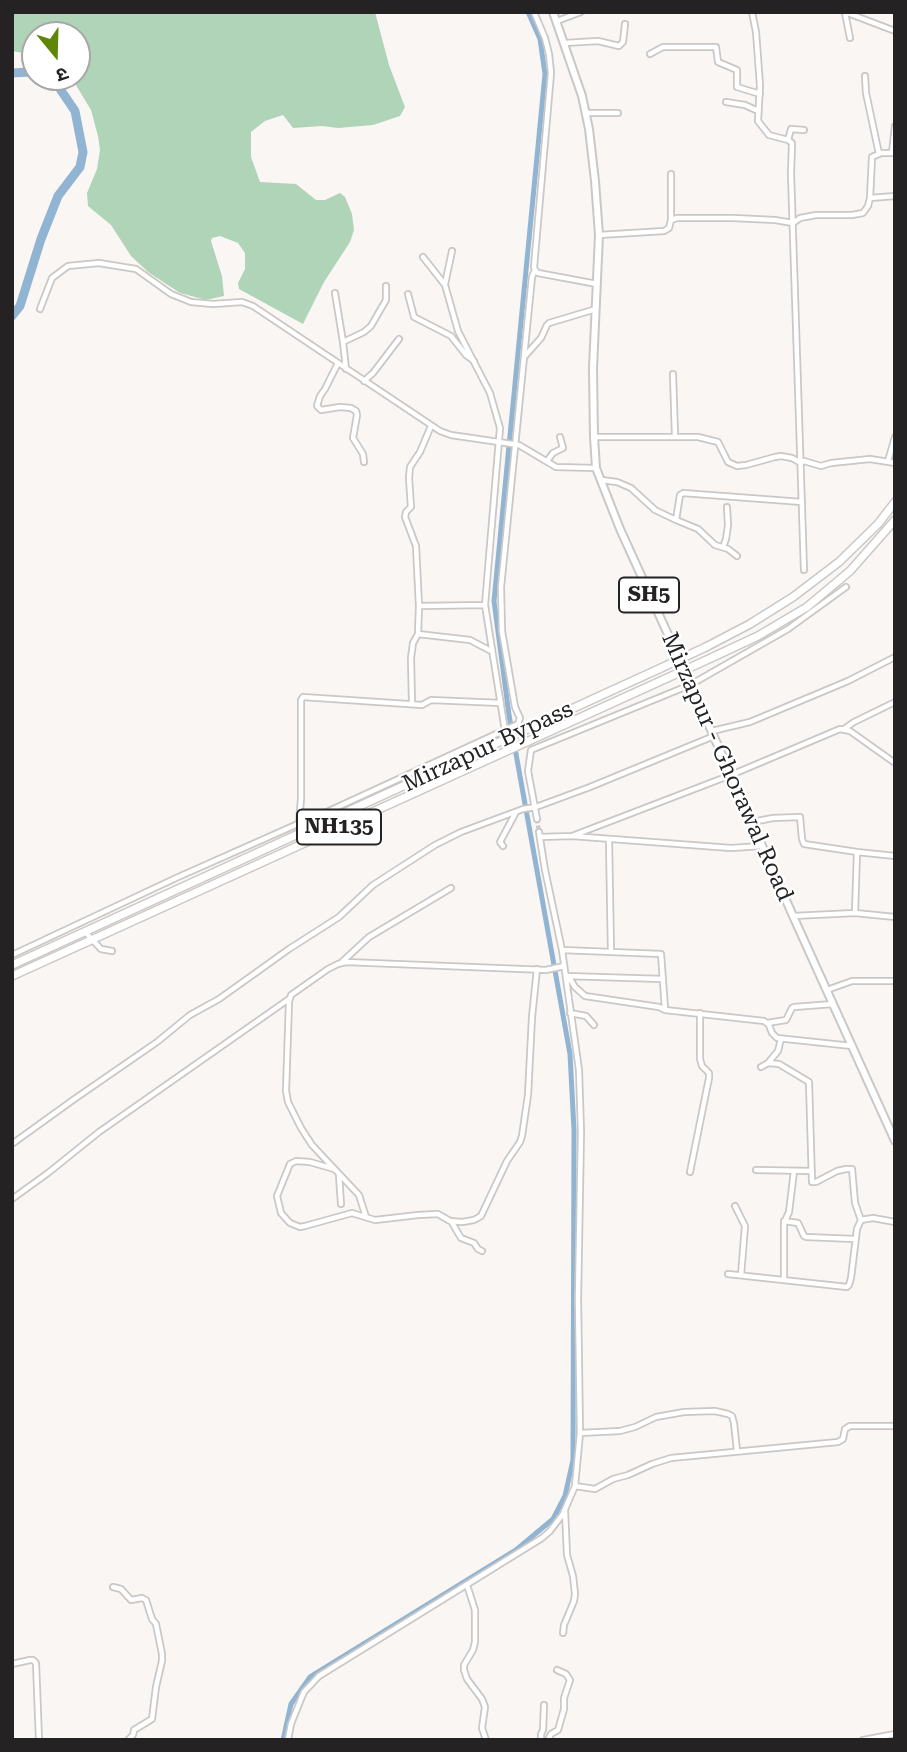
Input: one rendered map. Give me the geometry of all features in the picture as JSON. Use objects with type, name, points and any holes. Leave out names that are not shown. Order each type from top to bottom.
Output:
[{"type":"highway","name":"Mirzapur Bypass","points":[[12,965],[661,668],[750,624],[802,591],[839,562],[878,524],[895,502]]},
{"type":"highway","name":"Mirzapur Bypass","points":[[12,976],[758,636],[807,607],[850,571],[895,520]]},
{"type":"main road","name":"Mirzapur - Ghorawal Road","points":[[554,12],[582,96],[592,150],[599,235],[593,368],[596,468],[625,540],[895,1141]]},
{"type":"street","points":[[12,955],[518,724],[520,718],[515,707],[502,631],[501,595],[514,444],[535,270],[551,73],[545,38],[534,12]]},
{"type":"street","points":[[557,21],[580,12]]},
{"type":"street","points":[[752,12],[760,94],[758,121],[766,133],[788,140],[792,144],[804,570]]},
{"type":"street","points":[[845,12],[895,31]]},
{"type":"street","points":[[845,12],[850,38]]},
{"type":"street","points":[[565,43],[598,41],[619,46],[623,42],[625,24]]},
{"type":"street","points":[[650,54],[663,47],[716,47],[718,62],[737,70],[737,87],[760,94]]},
{"type":"street","points":[[865,76],[879,154]]},
{"type":"street","points":[[726,102],[745,105],[758,111]]},
{"type":"street","points":[[586,113],[618,113]]},
{"type":"street","points":[[671,220],[733,218],[793,223],[800,218],[817,215],[863,213],[870,198],[871,160],[874,155],[894,153],[895,126]]},
{"type":"street","points":[[788,140],[790,130],[804,130]]},
{"type":"street","points":[[599,235],[664,231],[669,228],[671,174]]},
{"type":"street","points":[[870,198],[895,196]]},
{"type":"street","points":[[445,285],[452,251]]},
{"type":"street","points":[[423,257],[445,285],[458,331],[490,393],[500,428],[502,442],[485,605],[507,730]]},
{"type":"street","points":[[40,309],[52,278],[68,266],[99,263],[136,269],[171,294],[191,302],[242,302],[253,306],[430,426],[451,435],[522,446],[556,467],[596,468]]},
{"type":"street","points":[[535,270],[543,274],[597,284]]},
{"type":"street","points":[[343,342],[371,326],[386,300],[386,286]]},
{"type":"street","points":[[335,293],[346,369]]},
{"type":"street","points":[[408,294],[414,317],[451,336],[474,362]]},
{"type":"street","points":[[524,357],[541,338],[549,323],[596,309]]},
{"type":"street","points":[[364,381],[399,339]]},
{"type":"street","points":[[338,363],[317,407],[323,410],[351,408],[356,411],[353,438],[363,454],[364,462]]},
{"type":"street","points":[[673,374],[674,436]]},
{"type":"street","points":[[412,704],[411,658],[413,643],[418,634],[419,606],[416,546],[405,517],[411,508],[410,467],[430,426]]},
{"type":"street","points":[[594,437],[674,436],[714,440],[718,442],[731,465],[746,466],[781,456],[821,467],[850,460],[870,459],[895,463]]},
{"type":"street","points":[[547,461],[553,453],[563,448],[560,437]]},
{"type":"street","points":[[888,461],[895,437]]},
{"type":"street","points":[[601,480],[617,482],[631,488],[655,510],[698,529],[715,545],[737,556]]},
{"type":"street","points":[[676,520],[680,495],[683,493],[802,502]]},
{"type":"street","points":[[723,547],[729,525],[727,507]]},
{"type":"street","points":[[537,819],[528,771],[531,750],[690,685],[788,629],[846,587]]},
{"type":"street","points":[[419,606],[485,605]]},
{"type":"street","points":[[418,634],[470,640],[491,651]]},
{"type":"street","points":[[12,1144],[157,1042],[190,1015],[219,999],[339,917],[386,875],[451,836],[644,766],[713,734],[750,722],[848,681],[895,657]]},
{"type":"street","points":[[300,823],[302,698],[309,696],[346,701],[412,704],[424,704],[431,700],[501,703]]},
{"type":"street","points":[[572,836],[844,729],[895,702]]},
{"type":"street","points":[[844,729],[895,763]]},
{"type":"street","points":[[503,846],[500,842],[516,811]]},
{"type":"street","points":[[752,822],[800,817],[804,844],[895,856]]},
{"type":"street","points":[[762,846],[731,848],[539,835],[562,950],[560,967],[585,996],[665,1010],[767,1023],[786,1020],[794,1007],[834,1003]]},
{"type":"street","points":[[609,840],[611,952]]},
{"type":"street","points":[[855,912],[856,852]]},
{"type":"street","points":[[12,1199],[99,1132],[341,962],[369,937],[451,888]]},
{"type":"street","points":[[793,916],[855,912],[895,917]]},
{"type":"street","points":[[85,932],[102,949],[112,951]]},
{"type":"street","points":[[562,950],[661,954],[665,1010]]},
{"type":"street","points":[[341,962],[546,970],[560,967]]},
{"type":"street","points":[[450,1221],[468,1222],[481,1216],[507,1161],[520,1142],[528,1095],[537,969]]},
{"type":"street","points":[[566,976],[663,979]]},
{"type":"street","points":[[288,1740],[290,1724],[300,1699],[319,1676],[542,1538],[565,1510],[575,1486],[580,1433],[578,1299],[581,1132],[579,1070],[566,976]]},
{"type":"street","points":[[827,990],[852,981],[895,981]]},
{"type":"street","points":[[290,999],[286,1091],[288,1102],[312,1145],[359,1195],[366,1217]]},
{"type":"street","points":[[570,1013],[586,1016],[594,1026]]},
{"type":"street","points":[[690,1171],[709,1078],[709,1073],[702,1066],[700,1059],[700,1013]]},
{"type":"street","points":[[767,1023],[775,1037],[781,1039],[852,1046]]},
{"type":"street","points":[[761,1067],[778,1051],[781,1039]]},
{"type":"street","points":[[768,1063],[779,1064],[809,1082],[812,1182],[837,1171],[852,1169],[855,1203],[861,1220]]},
{"type":"street","points":[[334,1169],[310,1162],[296,1161],[290,1164],[277,1196],[281,1213],[290,1223],[300,1227],[347,1214],[357,1214],[372,1220],[438,1214],[450,1221],[461,1238],[474,1243],[482,1251]]},
{"type":"street","points":[[756,1170],[812,1171]]},
{"type":"street","points":[[784,1279],[785,1221],[789,1212],[794,1171]]},
{"type":"street","points":[[339,1174],[341,1204]]},
{"type":"street","points":[[735,1206],[745,1226],[741,1275]]},
{"type":"street","points":[[728,1273],[848,1286],[858,1224],[861,1220],[873,1217],[895,1222]]},
{"type":"street","points":[[785,1221],[799,1223],[806,1237],[855,1238]]},
{"type":"street","points":[[580,1433],[620,1431],[656,1417],[684,1412],[715,1411],[732,1416],[737,1451]]},
{"type":"street","points":[[575,1486],[596,1489],[613,1479],[663,1460],[838,1442],[843,1438],[845,1429],[850,1426],[895,1426]]},
{"type":"street","points":[[563,1633],[575,1594],[567,1555],[565,1510]]},
{"type":"street","points":[[467,1585],[475,1610],[475,1642],[464,1670],[485,1707],[482,1728],[486,1740]]},
{"type":"street","points":[[113,1587],[121,1589],[131,1600],[146,1600],[156,1624],[162,1654],[152,1719],[134,1730],[128,1740]]},
{"type":"street","points":[[12,1664],[33,1660],[36,1664],[39,1740]]},
{"type":"street","points":[[548,1740],[551,1734],[558,1730],[570,1680],[566,1674],[556,1670]]},
{"type":"street","points":[[541,1740],[544,1705]]},
{"type":"street","points":[[863,1740],[895,1734]]},
{"type":"green space","points":[[12,12],[375,12],[389,65],[405,107],[400,116],[373,125],[293,128],[283,115],[265,121],[251,132],[251,157],[260,182],[296,184],[316,200],[325,200],[340,193],[345,197],[352,214],[354,230],[350,242],[324,282],[303,324],[239,289],[238,283],[245,269],[245,253],[238,243],[220,236],[212,238],[224,296],[206,300],[180,293],[148,272],[131,256],[111,225],[88,206],[87,193],[97,169],[100,150],[91,110],[79,91],[91,91],[91,21],[21,21],[21,53],[12,51]]},
{"type":"waterway","points":[[283,1740],[291,1704],[310,1677],[516,1550],[553,1519],[565,1496],[573,1460],[574,1130],[570,1054],[509,715],[494,601],[545,74],[540,39],[528,12]]},
{"type":"waterway","points":[[12,73],[21,72]]},
{"type":"waterway","points":[[12,316],[20,306],[58,196],[80,167],[83,152],[75,111],[61,91]]},
{"type":"tunnel","points":[[537,819],[539,832]]}]
